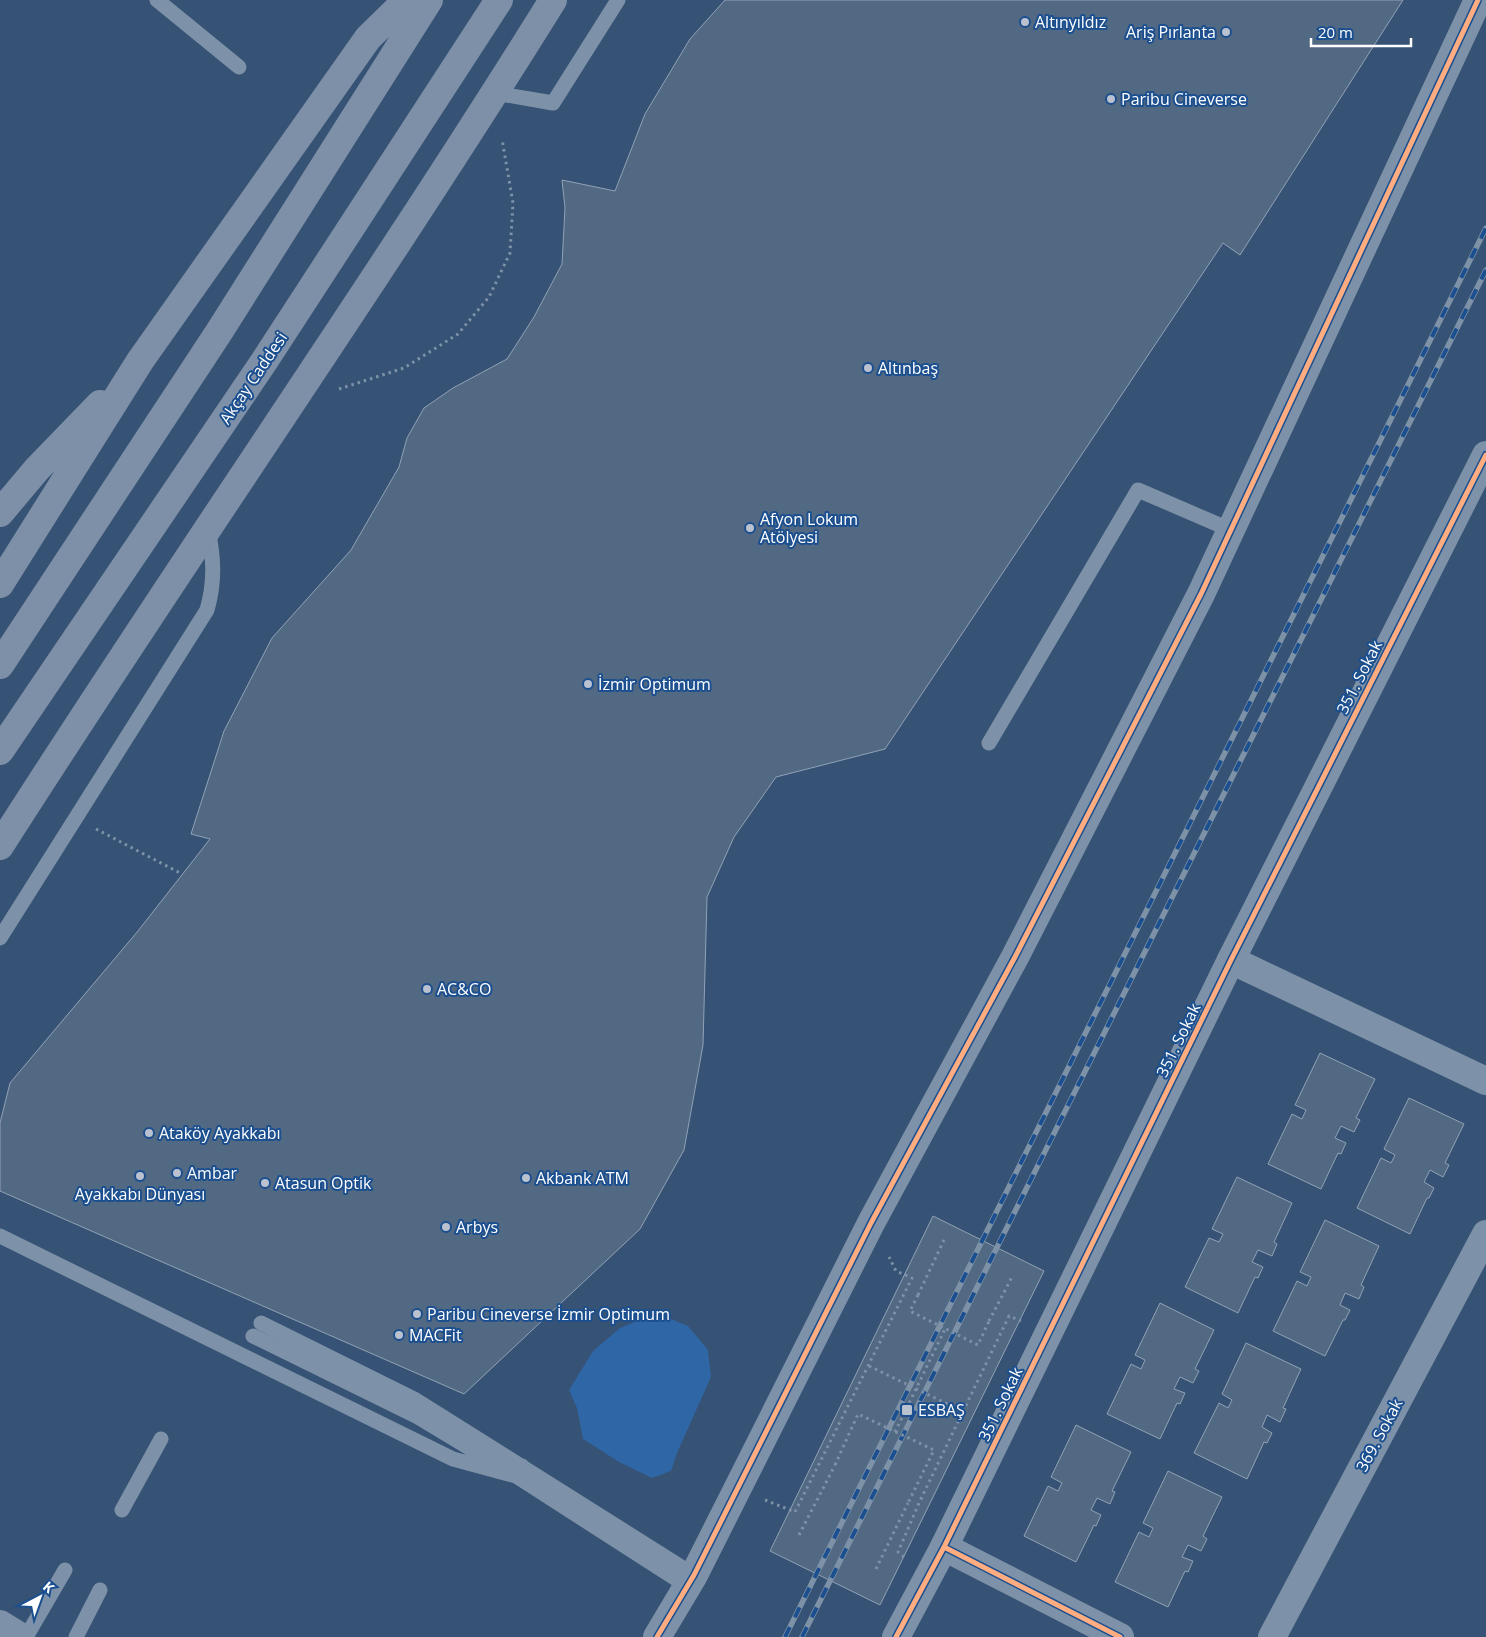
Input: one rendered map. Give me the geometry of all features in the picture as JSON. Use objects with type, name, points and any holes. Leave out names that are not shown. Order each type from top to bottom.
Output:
[{"type":"highway","points":[[0,584],[140,361],[368,38],[407,0]]},
{"type":"highway","points":[[0,665],[214,340],[429,0]]},
{"type":"highway","name":"Akçay Caddesi","points":[[0,751],[265,360],[499,0]]},
{"type":"highway","points":[[0,846],[495,93],[553,0]]},
{"type":"highway","points":[[0,513],[37,469],[140,361]]},
{"type":"street","points":[[664,1630],[871,1224],[1015,957],[1202,594],[1475,1]]},
{"type":"street","name":"351. Sokak","points":[[896,1637],[944,1547],[1231,960],[1486,455]]},
{"type":"street","points":[[1231,960],[1486,1081]]},
{"type":"street","name":"369. Sokak","points":[[1272,1637],[1486,1234]]},
{"type":"street","points":[[944,1547],[1120,1637]]},
{"type":"street","points":[[0,1624],[21,1637]]},
{"type":"lane","points":[[157,0],[239,67]]},
{"type":"lane","points":[[495,93],[553,103],[618,0]]},
{"type":"lane","points":[[989,743],[1138,490],[1231,530]]},
{"type":"lane","points":[[0,938],[207,610],[212,592],[213,570],[212,549],[208,530]]},
{"type":"lane","points":[[0,1236],[453,1459],[519,1471]]},
{"type":"lane","points":[[262,1323],[416,1400],[519,1471],[691,1580]]},
{"type":"lane","points":[[253,1336],[418,1417],[519,1471]]},
{"type":"lane","points":[[122,1510],[161,1439]]},
{"type":"lane","points":[[26,1637],[65,1570]]},
{"type":"lane","points":[[76,1637],[100,1590]]},
{"type":"path","points":[[294,398],[344,387],[404,368],[458,334],[489,297],[510,252],[513,203],[495,93]]},
{"type":"path","points":[[76,818],[182,874]]},
{"type":"path","points":[[944,1240],[910,1311],[945,1329],[978,1345],[1013,1275]]},
{"type":"path","points":[[737,1488],[795,1512],[912,1278]]},
{"type":"path","points":[[919,1504],[1010,1316]]},
{"type":"path","points":[[896,1432],[945,1329]]},
{"type":"path","points":[[869,1366],[964,1412]]},
{"type":"path","points":[[799,1535],[835,1465],[858,1414],[934,1450],[876,1569]]},
{"type":"shaded area","points":[[656,1313],[688,1326],[708,1350],[711,1377],[677,1453],[671,1471],[652,1478],[619,1462],[583,1439],[577,1408],[569,1390],[593,1351],[620,1328]]},
{"type":"building","name":"İzmir Optimum","points":[[725,0],[1403,0],[1240,255],[1223,243],[885,749],[776,777],[734,837],[707,897],[703,1045],[684,1150],[640,1229],[464,1394],[0,1191],[0,1123],[10,1083],[138,931],[210,839],[191,834],[224,731],[272,638],[351,550],[399,467],[407,438],[424,408],[453,388],[507,359],[534,317],[562,264],[565,208],[562,180],[615,191],[645,114],[690,39]]},
{"type":"building","points":[[1320,1053],[1375,1079],[1356,1118],[1360,1120],[1354,1132],[1341,1126],[1335,1138],[1346,1143],[1341,1154],[1338,1153],[1321,1189],[1268,1164],[1292,1114],[1302,1119],[1306,1110],[1295,1105]]},
{"type":"building","points":[[1409,1098],[1464,1124],[1445,1163],[1449,1165],[1443,1177],[1430,1170],[1424,1182],[1434,1188],[1429,1198],[1427,1198],[1410,1234],[1357,1208],[1381,1158],[1391,1163],[1395,1155],[1384,1149]]},
{"type":"building","points":[[1237,1177],[1292,1203],[1274,1242],[1277,1244],[1272,1256],[1258,1250],[1252,1262],[1263,1267],[1258,1278],[1255,1277],[1238,1313],[1185,1287],[1209,1238],[1219,1242],[1223,1234],[1212,1229]]},
{"type":"building","points":[[933,1216],[1044,1271],[880,1605],[770,1551]]},
{"type":"building","points":[[1325,1220],[1379,1246],[1361,1285],[1364,1287],[1359,1299],[1345,1293],[1340,1305],[1350,1310],[1325,1356],[1273,1331],[1297,1281],[1307,1286],[1311,1277],[1300,1272]]},
{"type":"building","points":[[1160,1303],[1214,1330],[1195,1369],[1199,1371],[1193,1383],[1180,1377],[1174,1389],[1185,1393],[1180,1404],[1177,1403],[1160,1439],[1107,1414],[1131,1364],[1141,1369],[1145,1360],[1135,1355]]},
{"type":"building","points":[[1246,1343],[1301,1369],[1283,1408],[1286,1409],[1280,1422],[1267,1415],[1262,1427],[1272,1433],[1267,1443],[1264,1442],[1247,1479],[1194,1453],[1219,1403],[1228,1408],[1232,1400],[1222,1394]]},
{"type":"building","points":[[1076,1425],[1131,1452],[1112,1491],[1115,1492],[1110,1504],[1097,1498],[1091,1510],[1101,1515],[1076,1562],[1024,1536],[1048,1486],[1058,1491],[1062,1483],[1051,1477]]},
{"type":"building","points":[[1168,1471],[1222,1497],[1203,1536],[1207,1539],[1201,1551],[1188,1545],[1182,1557],[1193,1561],[1188,1572],[1185,1571],[1168,1607],[1115,1582],[1139,1532],[1149,1537],[1153,1528],[1143,1523]]},
{"type":"railway","points":[[785,1637],[1486,228]]},
{"type":"railway","points":[[802,1637],[1486,270]]},
{"type":"cycle path","points":[[657,1637],[694,1575],[871,1223],[1015,957],[1201,594],[1478,0]]},
{"type":"cycle path","points":[[896,1637],[944,1547],[1231,960],[1486,455]]},
{"type":"cycle path","points":[[944,1547],[1120,1637]]},
{"type":"place","name":"Altınyıldız","points":[[1025,22]]},
{"type":"place","name":"Ariş Pırlanta","points":[[1226,32]]},
{"type":"place","name":"Paribu Cineverse","points":[[1111,99]]},
{"type":"place","name":"Altınbaş","points":[[868,368]]},
{"type":"place","name":"Afyon Lokum Atölyesi","points":[[750,528]]},
{"type":"place","name":"İzmir Optimum","points":[[588,684]]},
{"type":"place","name":"AC&CO","points":[[427,989]]},
{"type":"place","name":"Ataköy Ayakkabı","points":[[149,1133]]},
{"type":"place","name":"Ambar","points":[[177,1173]]},
{"type":"place","name":"Ayakkabı Dünyası","points":[[140,1176]]},
{"type":"place","name":"Akbank ATM","points":[[526,1178]]},
{"type":"place","name":"Atasun Optik","points":[[265,1183]]},
{"type":"place","name":"Arbys","points":[[446,1227]]},
{"type":"place","name":"Paribu Cineverse İzmir Optimum","points":[[417,1314]]},
{"type":"place","name":"MACFit","points":[[399,1335]]},
{"type":"place","name":"ESBAŞ","points":[[907,1410]]}]
